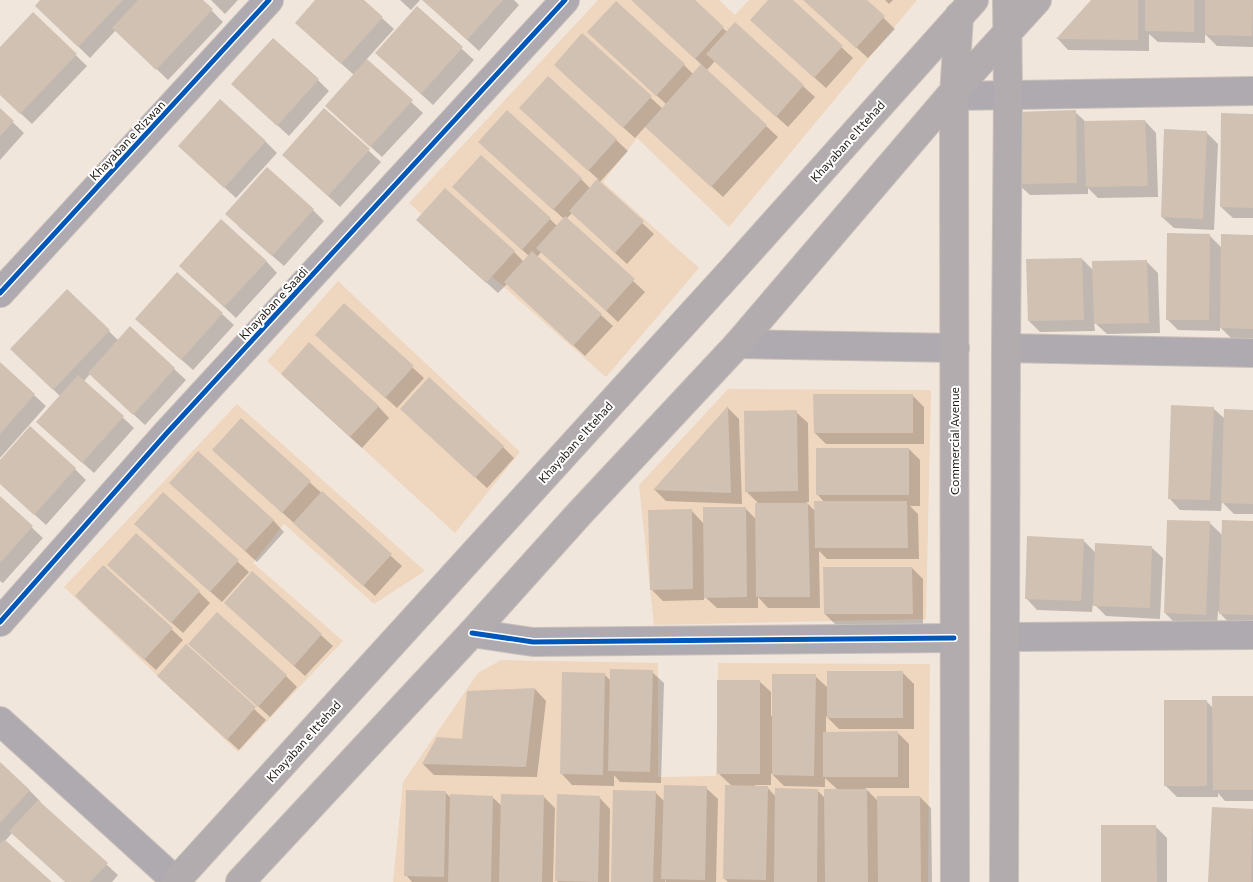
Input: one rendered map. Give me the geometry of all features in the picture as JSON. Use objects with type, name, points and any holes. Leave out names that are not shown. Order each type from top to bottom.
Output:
[{"type":"main road","points":[[1004,882],[1008,95],[1006,0]]},
{"type":"main road","points":[[240,882],[738,344],[1007,32],[1037,0]]},
{"type":"main road","name":"Commercial Avenue","points":[[955,882],[954,93],[964,5]]},
{"type":"main road","name":"Khayaban e Ittehad","points":[[176,881],[734,268],[964,5]]},
{"type":"street","name":"Khayaban e Rizwan","points":[[0,293],[269,0]]},
{"type":"street","name":"Khayaban e Saadi","points":[[0,622],[173,426],[565,0]]},
{"type":"street","points":[[954,93],[1008,95],[1253,91]]},
{"type":"street","points":[[738,344],[955,348]]},
{"type":"street","points":[[1006,348],[1253,353]]},
{"type":"street","points":[[472,633],[533,642],[954,638]]},
{"type":"street","points":[[1005,638],[1253,635]]},
{"type":"street","points":[[0,721],[176,881]]},
{"type":"shaded area","points":[[598,0],[719,0],[735,15],[749,0],[917,0],[729,227],[637,138],[603,182],[699,268],[606,377],[409,203]]},
{"type":"shaded area","points":[[338,281],[520,452],[455,533],[267,361]]},
{"type":"shaded area","points":[[728,389],[931,390],[926,619],[654,625],[639,485]]},
{"type":"shaded area","points":[[237,404],[425,571],[374,604],[284,524],[253,563],[343,641],[238,752],[64,587]]},
{"type":"shaded area","points":[[501,660],[658,663],[658,777],[716,776],[718,663],[930,664],[928,882],[393,882],[403,782],[478,673]]},
{"type":"building","points":[[40,0],[123,0],[78,47],[35,6]]},
{"type":"building","points":[[138,0],[203,0],[213,9],[156,70],[112,28]]},
{"type":"building","points":[[315,0],[364,0],[383,17],[341,64],[295,23]]},
{"type":"building","points":[[422,0],[503,0],[467,40]]},
{"type":"building","points":[[631,0],[695,0],[724,27],[695,59]]},
{"type":"building","points":[[768,0],[793,0],[843,46],[814,78],[750,20]]},
{"type":"building","points":[[803,0],[867,0],[885,16],[856,48]]},
{"type":"building","points":[[1091,0],[1138,0],[1138,40],[1056,39]]},
{"type":"building","points":[[1145,0],[1194,0],[1194,32],[1145,31]]},
{"type":"building","points":[[1205,0],[1253,0],[1252,36],[1205,35]]},
{"type":"building","points":[[616,1],[685,64],[656,96],[587,32]]},
{"type":"building","points":[[417,6],[463,47],[421,94],[375,53]]},
{"type":"building","points":[[33,12],[77,54],[20,114],[0,95],[0,47]]},
{"type":"building","points":[[735,22],[804,85],[776,117],[706,54]]},
{"type":"building","points":[[582,33],[652,96],[623,128],[554,65]]},
{"type":"building","points":[[273,38],[319,79],[277,126],[231,84]]},
{"type":"building","points":[[367,59],[413,100],[370,147],[325,106]]},
{"type":"building","points":[[701,64],[767,125],[711,187],[645,127]]},
{"type":"building","points":[[548,76],[617,139],[588,171],[519,108]]},
{"type":"building","points":[[220,99],[266,141],[224,188],[178,146]]},
{"type":"building","points":[[0,108],[14,121],[0,136]]},
{"type":"building","points":[[324,108],[370,149],[328,196],[282,155]]},
{"type":"building","points":[[507,110],[582,178],[553,210],[478,142]]},
{"type":"building","points":[[1076,110],[1077,183],[1017,184],[1016,112]]},
{"type":"building","points":[[1221,113],[1253,114],[1253,208],[1220,207]]},
{"type":"building","points":[[1145,120],[1148,186],[1086,187],[1084,121]]},
{"type":"building","points":[[1164,129],[1207,131],[1203,219],[1161,217]]},
{"type":"building","points":[[481,155],[551,218],[522,250],[452,187]]},
{"type":"building","points":[[267,167],[314,209],[272,256],[225,214]]},
{"type":"building","points":[[597,179],[644,221],[615,253],[569,211]]},
{"type":"building","points":[[445,188],[515,251],[486,283],[416,220]]},
{"type":"building","points":[[565,216],[635,279],[606,311],[536,248]]},
{"type":"building","points":[[221,219],[267,261],[224,307],[179,266]]},
{"type":"building","points":[[1167,233],[1210,234],[1209,320],[1166,320]]},
{"type":"building","points":[[1221,234],[1253,235],[1253,329],[1220,328]]},
{"type":"building","points":[[532,251],[602,314],[573,346],[504,282]]},
{"type":"building","points":[[1082,258],[1084,320],[1028,321],[1026,259]]},
{"type":"building","points":[[1147,260],[1149,323],[1094,324],[1092,261]]},
{"type":"building","points":[[177,272],[223,313],[181,360],[135,319]]},
{"type":"building","points":[[67,289],[110,330],[53,390],[10,349]]},
{"type":"building","points":[[344,303],[414,366],[385,398],[315,335]]},
{"type":"building","points":[[130,326],[175,368],[133,415],[88,373]]},
{"type":"building","points":[[309,342],[379,406],[350,437],[281,374]]},
{"type":"building","points":[[0,362],[35,394],[0,434]]},
{"type":"building","points":[[78,375],[124,416],[82,463],[36,422]]},
{"type":"building","points":[[429,377],[504,446],[475,478],[400,409]]},
{"type":"building","points":[[813,394],[913,394],[913,433],[814,433]]},
{"type":"building","points":[[1171,405],[1214,407],[1210,500],[1168,499]]},
{"type":"building","points":[[728,406],[731,493],[653,490]]},
{"type":"building","points":[[1224,409],[1253,410],[1253,504],[1221,503]]},
{"type":"building","points":[[797,410],[798,491],[745,492],[744,411]]},
{"type":"building","points":[[241,418],[311,481],[282,513],[212,450]]},
{"type":"building","points":[[30,426],[76,468],[34,515],[0,484],[0,460]]},
{"type":"building","points":[[816,448],[909,448],[909,495],[816,495]]},
{"type":"building","points":[[198,451],[274,520],[245,551],[169,483]]},
{"type":"building","points":[[322,491],[392,554],[363,586],[293,523]]},
{"type":"building","points":[[163,492],[239,560],[210,592],[134,524]]},
{"type":"building","points":[[0,496],[33,526],[0,563]]},
{"type":"building","points":[[814,501],[907,501],[908,548],[815,548]]},
{"type":"building","points":[[755,503],[808,503],[810,597],[756,597]]},
{"type":"building","points":[[703,507],[746,507],[747,597],[704,598]]},
{"type":"building","points":[[692,509],[693,589],[650,590],[648,510]]},
{"type":"building","points":[[1167,520],[1210,521],[1206,615],[1164,613]]},
{"type":"building","points":[[1222,520],[1253,521],[1253,615],[1219,614]]},
{"type":"building","points":[[136,533],[200,591],[171,623],[107,565]]},
{"type":"building","points":[[1027,536],[1084,539],[1081,601],[1025,599]]},
{"type":"building","points":[[1095,543],[1152,546],[1150,608],[1093,606]]},
{"type":"building","points":[[103,565],[173,628],[144,660],[75,596]]},
{"type":"building","points":[[823,567],[912,567],[913,614],[824,614]]},
{"type":"building","points":[[252,571],[322,634],[294,666],[224,603]]},
{"type":"building","points":[[217,612],[287,675],[258,707],[188,644]]},
{"type":"building","points":[[186,644],[256,707],[227,740],[157,676]]},
{"type":"building","points":[[610,669],[653,670],[650,772],[608,771]]},
{"type":"building","points":[[827,671],[903,671],[903,718],[827,718]]},
{"type":"building","points":[[562,672],[605,673],[603,775],[560,774]]},
{"type":"building","points":[[772,674],[816,674],[814,776],[772,775]]},
{"type":"building","points":[[717,680],[760,680],[760,774],[717,774]]},
{"type":"building","points":[[535,688],[526,767],[422,764],[437,737],[462,739],[467,691]]},
{"type":"building","points":[[1212,696],[1253,696],[1253,790],[1213,790]]},
{"type":"building","points":[[1164,700],[1207,700],[1207,786],[1164,786]]},
{"type":"building","points":[[898,731],[898,777],[823,777],[823,732]]},
{"type":"building","points":[[0,762],[30,790],[0,823]]},
{"type":"building","points":[[664,785],[707,786],[705,880],[661,879]]},
{"type":"building","points":[[725,785],[768,786],[766,880],[723,879]]},
{"type":"building","points":[[775,788],[818,789],[817,882],[774,882]]},
{"type":"building","points":[[824,789],[867,789],[868,882],[825,882]]},
{"type":"building","points":[[406,790],[446,791],[444,877],[404,876]]},
{"type":"building","points":[[613,790],[656,791],[653,882],[611,882]]},
{"type":"building","points":[[450,794],[493,796],[491,882],[448,882]]},
{"type":"building","points":[[501,794],[544,795],[542,882],[499,882]]},
{"type":"building","points":[[557,794],[600,796],[598,882],[555,881]]},
{"type":"building","points":[[877,796],[920,796],[921,882],[878,882]]},
{"type":"building","points":[[38,800],[108,863],[90,882],[65,882],[9,831]]},
{"type":"building","points":[[1212,807],[1253,809],[1251,882],[1208,882]]},
{"type":"building","points":[[1101,825],[1156,825],[1157,882],[1101,882]]},
{"type":"building","points":[[4,839],[52,882],[0,882],[0,844]]},
{"type":"cycle path","points":[[0,293],[269,0]]},
{"type":"cycle path","points":[[0,622],[166,434],[565,0]]},
{"type":"cycle path","points":[[472,633],[533,642],[954,638]]}]
